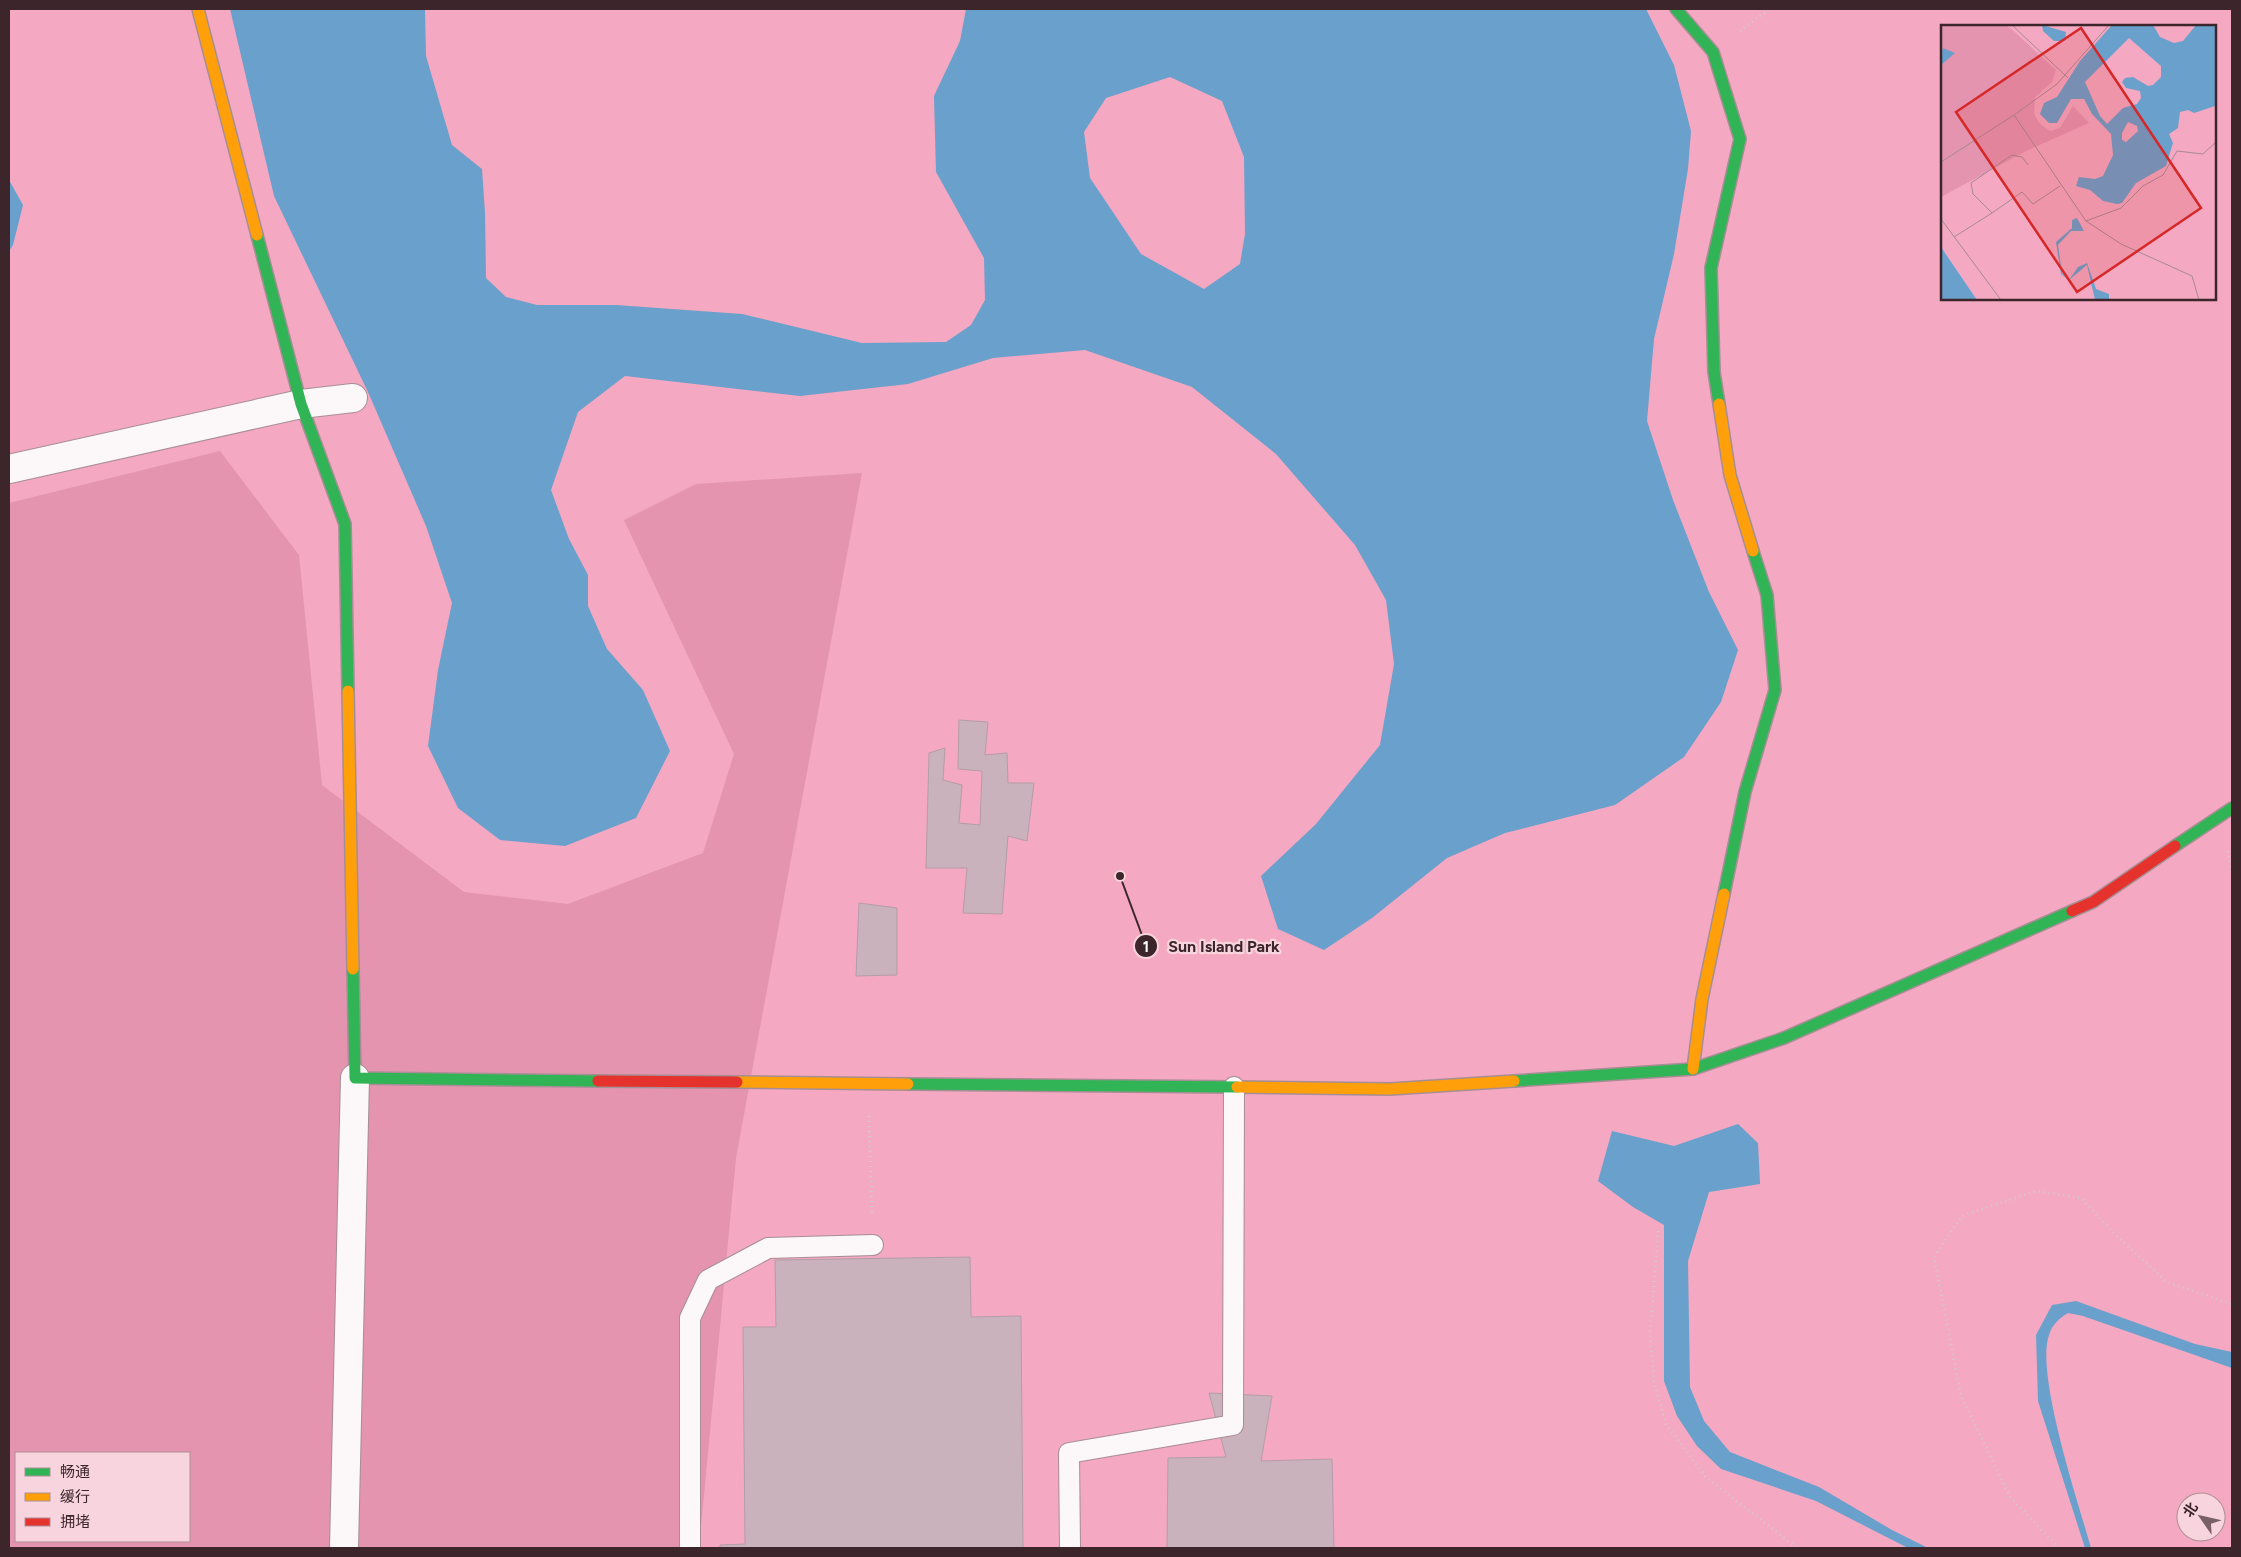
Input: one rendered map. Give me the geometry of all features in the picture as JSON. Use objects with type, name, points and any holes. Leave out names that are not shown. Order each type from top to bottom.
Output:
[{"type":"street","points":[[198,9],[301,404],[345,524],[355,1078],[344,1548]]},
{"type":"street","points":[[1676,9],[1713,52],[1740,139],[1711,268],[1714,372],[1730,475],[1767,595],[1775,690],[1745,792],[1702,999],[1693,1069]]},
{"type":"street","points":[[9,469],[301,404],[353,398]]},
{"type":"street","points":[[355,1078],[1390,1089],[1693,1069],[1784,1038],[2093,902],[2232,808]]},
{"type":"lane","points":[[1070,1548],[1069,1453],[1233,1425],[1234,1087]]},
{"type":"lane","points":[[690,1548],[690,1318],[708,1280],[768,1248],[873,1245]]},
{"type":"path","points":[[868,1084],[873,1245]]},
{"type":"path","points":[[2059,1548],[2010,1497],[1961,1396],[1934,1257],[1962,1216],[2036,1191],[2081,1198],[2119,1238],[2167,1282],[2232,1304]]},
{"type":"path","points":[[1658,1231],[1650,1333],[1654,1382],[1666,1424],[1706,1476],[1796,1548]]},
{"type":"shaded area","points":[[9,9],[2232,9],[2232,1548],[9,1548]]},
{"type":"shaded area","points":[[220,451],[299,555],[322,785],[464,892],[568,904],[703,853],[734,754],[624,520],[696,484],[862,473],[736,1158],[699,1548],[9,1548],[9,503]]},
{"type":"water","points":[[230,9],[425,9],[426,56],[452,145],[482,169],[486,278],[506,297],[537,305],[616,305],[742,314],[862,343],[946,342],[971,325],[985,300],[984,258],[936,172],[934,96],[960,41],[966,9],[1646,9],[1674,65],[1691,131],[1688,169],[1674,254],[1654,339],[1647,421],[1673,500],[1709,592],[1738,650],[1721,702],[1684,757],[1615,805],[1505,833],[1447,858],[1372,918],[1324,950],[1278,929],[1261,876],[1316,824],[1380,745],[1394,664],[1386,600],[1355,545],[1276,454],[1192,387],[1085,350],[993,358],[908,384],[800,396],[625,376],[578,412],[551,490],[569,539],[588,575],[588,606],[607,649],[643,690],[670,751],[636,818],[565,846],[500,840],[458,808],[428,746],[438,670],[452,603],[426,526],[368,392],[274,196]],"holes":[[[1170,77],[1222,101],[1244,157],[1245,234],[1240,264],[1204,289],[1141,254],[1090,178],[1084,132],[1106,98]]]},
{"type":"water","points":[[9,180],[23,205],[13,245],[9,251]]},
{"type":"water","points":[[1738,1124],[1758,1143],[1760,1184],[1709,1192],[1688,1261],[1690,1387],[1704,1421],[1730,1452],[1819,1487],[1892,1530],[1928,1548],[1908,1548],[1816,1501],[1721,1469],[1697,1446],[1677,1416],[1664,1381],[1664,1225],[1633,1207],[1598,1181],[1612,1131],[1674,1146]]},
{"type":"water","points":[[2076,1301],[2195,1344],[2232,1352],[2232,1368],[2083,1316],[2068,1313],[2054,1325],[2050,1331],[2046,1354],[2048,1379],[2060,1440],[2091,1548],[2085,1548],[2038,1401],[2036,1335],[2052,1305]]},
{"type":"building","points":[[959,720],[988,722],[985,755],[1007,753],[1008,783],[1034,783],[1027,841],[1008,836],[1002,914],[963,913],[967,868],[926,868],[929,753],[945,748],[943,780],[962,785],[959,823],[980,825],[982,771],[958,769]]},
{"type":"building","points":[[859,903],[897,908],[897,975],[856,976]]},
{"type":"building","points":[[970,1257],[971,1317],[1021,1316],[1023,1548],[720,1548],[720,1545],[745,1544],[743,1327],[776,1327],[775,1260]]},
{"type":"building","points":[[1209,1393],[1272,1396],[1261,1461],[1332,1459],[1334,1548],[1167,1548],[1168,1458],[1226,1457]]},
{"type":"traffic: fast","points":[[1676,9],[1713,52],[1740,139],[1711,268],[1714,372],[1719,404]]},
{"type":"traffic: fast","points":[[257,235],[301,404],[345,524],[348,691]]},
{"type":"traffic: fast","points":[[1724,894],[1745,792],[1775,690],[1767,595],[1753,551]]},
{"type":"traffic: fast","points":[[2175,846],[2232,808]]},
{"type":"traffic: fast","points":[[1514,1081],[1693,1069],[1784,1038],[2072,911]]},
{"type":"traffic: fast","points":[[353,969],[355,1078],[598,1081]]},
{"type":"traffic: fast","points":[[908,1084],[1237,1087]]},
{"type":"traffic: slow","points":[[198,9],[257,235]]},
{"type":"traffic: slow","points":[[1719,404],[1730,475],[1753,551]]},
{"type":"traffic: slow","points":[[348,691],[353,969]]},
{"type":"traffic: slow","points":[[1693,1069],[1702,999],[1724,894]]},
{"type":"traffic: slow","points":[[1237,1087],[1390,1089],[1514,1081]]},
{"type":"traffic: slow","points":[[737,1082],[908,1084]]},
{"type":"traffic: jam","points":[[2072,911],[2093,902],[2175,846]]},
{"type":"traffic: jam","points":[[598,1081],[737,1082]]},
{"type":"place","name":"Sun Island Park","points":[[1120,876]]}]
